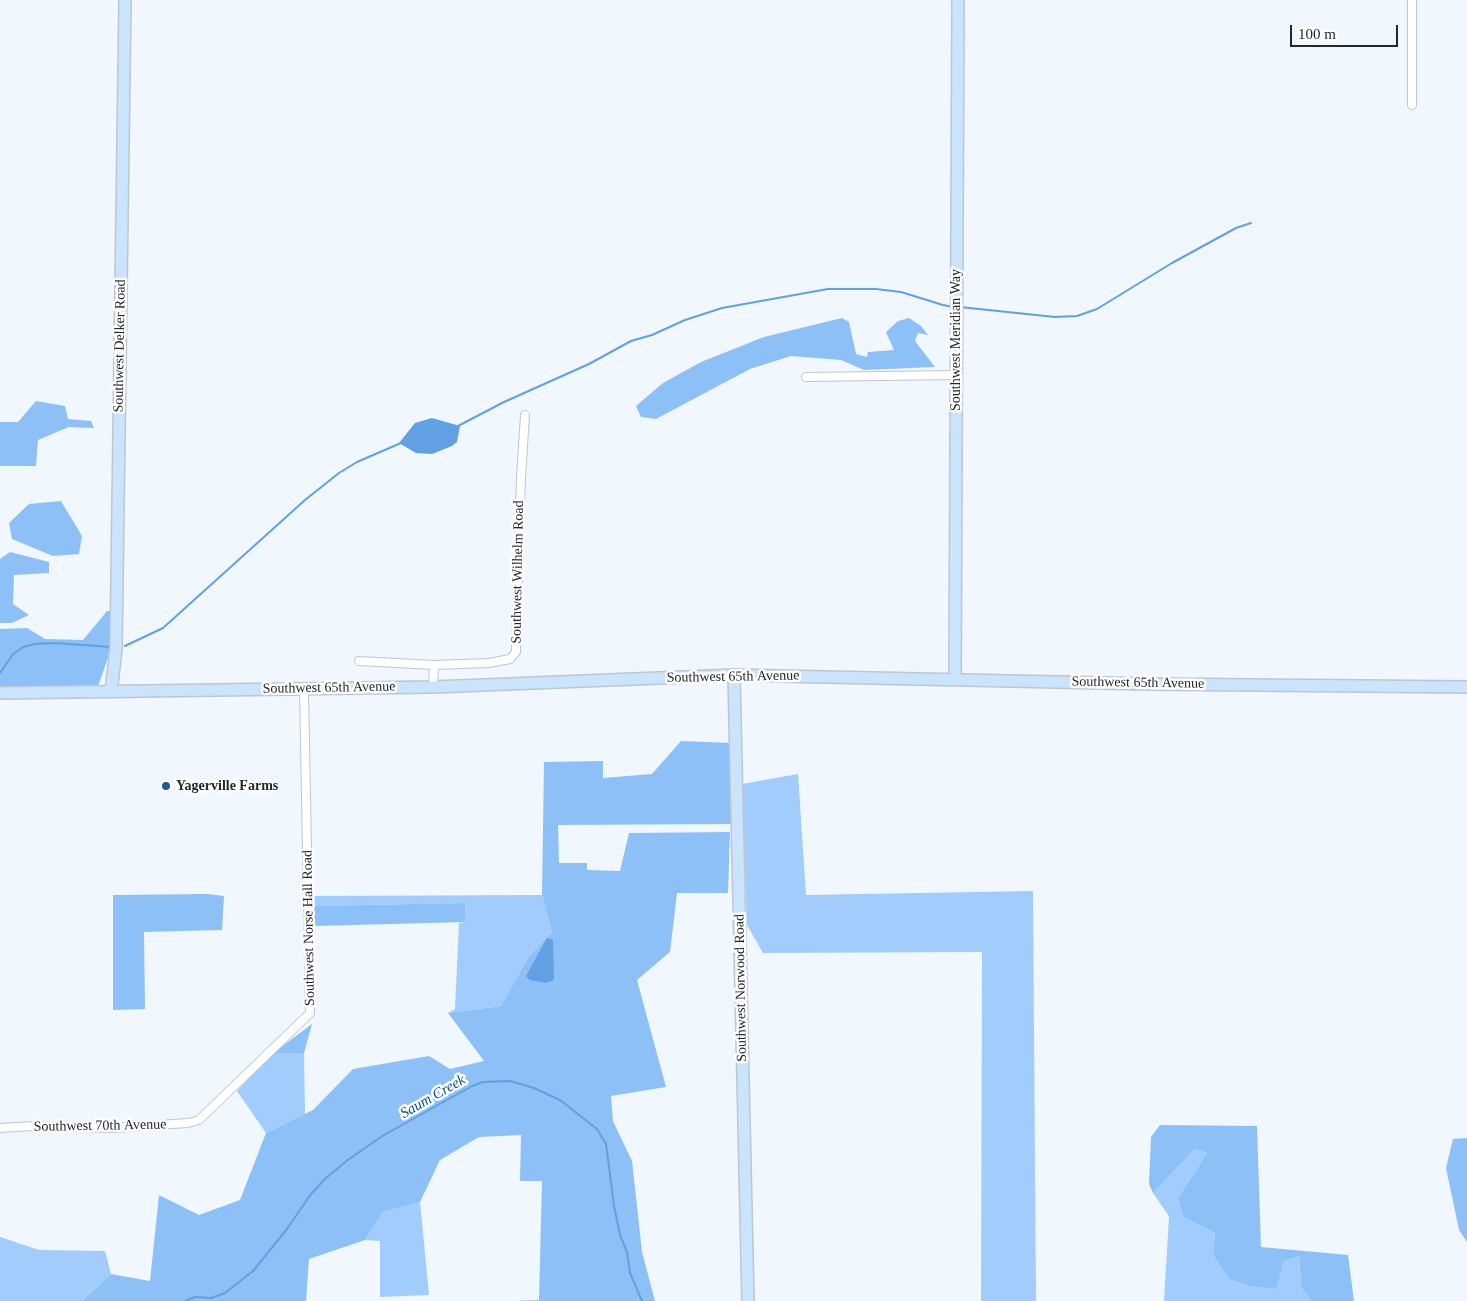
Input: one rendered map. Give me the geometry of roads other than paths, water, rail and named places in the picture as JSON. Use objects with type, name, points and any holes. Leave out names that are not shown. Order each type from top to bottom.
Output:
[{"type":"street","name":"Southwest Delker Road","points":[[111,692],[116,650],[125,0]]},
{"type":"street","name":"Southwest Meridian Way","points":[[954,679],[958,0]]},
{"type":"street","points":[[1412,0],[1412,105]]},
{"type":"street","points":[[806,377],[955,375]]},
{"type":"street","name":"Southwest Wilhelm Road","points":[[434,665],[502,662],[510,659],[516,652],[521,471],[525,414]]},
{"type":"street","points":[[359,661],[434,665],[433,686]]},
{"type":"street","name":"Southwest 65th Avenue","points":[[0,693],[433,686],[734,675],[1149,684],[1467,687]]},
{"type":"street","name":"Southwest Norwood Road","points":[[734,675],[748,1301]]},
{"type":"street","name":"Southwest Norse Hall Road","points":[[199,1120],[310,1013],[304,689]]},
{"type":"street","name":"Southwest 70th Avenue","points":[[0,1128],[33,1126],[113,1128],[188,1123],[199,1120]]},
{"type":"waterway","points":[[960,307],[1055,317],[1077,316],[1097,309],[1172,263],[1236,228],[1251,223]]},
{"type":"waterway","points":[[458,426],[504,402],[589,364],[631,341],[652,335],[685,320],[722,308],[828,289],[876,289],[901,292],[953,307]]},
{"type":"waterway","points":[[125,646],[163,628],[305,500],[339,473],[357,462],[401,443]]},
{"type":"waterway","points":[[0,673],[13,654],[23,647],[35,644],[55,643],[111,647]]},
{"type":"waterway","name":"Saum Creek","points":[[185,1301],[195,1297],[211,1298],[225,1293],[253,1271],[287,1229],[311,1194],[326,1178],[349,1159],[384,1135],[472,1086],[483,1082],[510,1081],[534,1088],[560,1100],[597,1129],[606,1144],[614,1206],[620,1235],[627,1252],[630,1273],[642,1301]]},
{"type":"place","name":"Yagerville Farms","points":[[166,786]]}]
